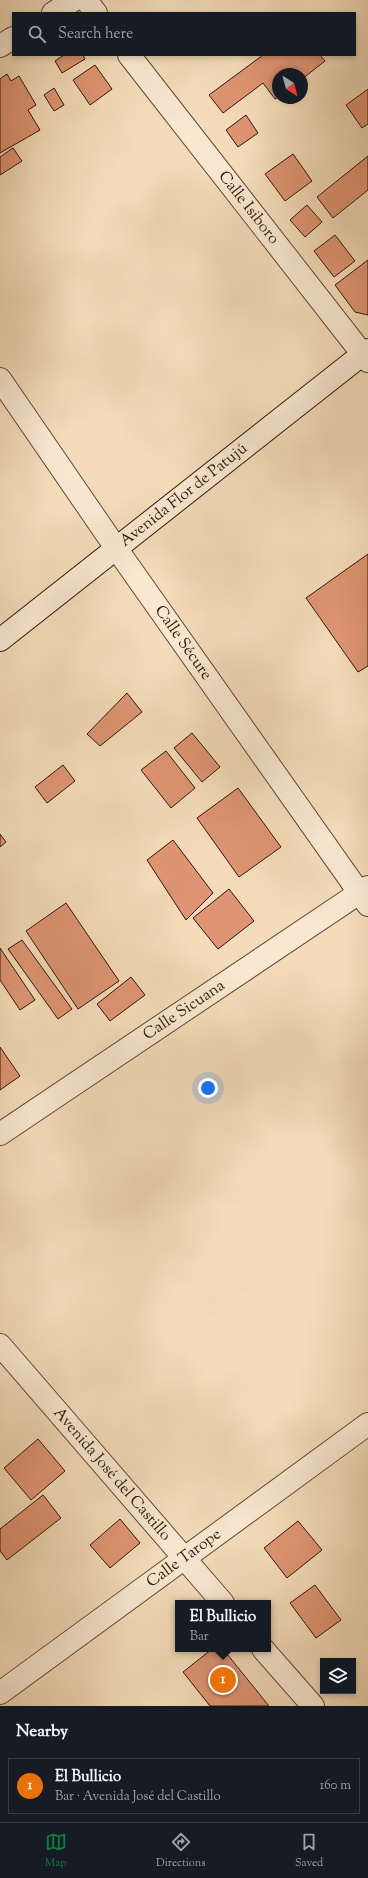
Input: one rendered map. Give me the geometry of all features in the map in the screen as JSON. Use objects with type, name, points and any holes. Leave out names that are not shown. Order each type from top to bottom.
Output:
[{"type":"street","points":[[56,12],[74,0]]},
{"type":"street","points":[[86,0],[95,12]]},
{"type":"street","points":[[0,46],[12,39]]},
{"type":"street","name":"Calle Isiboro","points":[[130,56],[366,355]]},
{"type":"street","name":"Avenida Flor de Patujú","points":[[0,640],[116,548],[366,355]]},
{"type":"street","name":"Calle Sécure","points":[[0,378],[116,548],[365,895]]},
{"type":"street","name":"Calle Sicuana","points":[[0,1134],[365,895]]},
{"type":"street","name":"Avenida José del Castillo","points":[[0,1346],[220,1600]]},
{"type":"street","name":"Calle Tarope","points":[[0,1693],[368,1424]]},
{"type":"street","points":[[267,1652],[313,1706]]},
{"type":"building","points":[[62,56],[84,56],[85,59],[62,73],[55,61]]},
{"type":"building","points":[[262,56],[321,56],[325,61],[308,74],[308,68],[272,68],[272,95],[263,83],[223,113],[209,95]]},
{"type":"building","points":[[95,65],[112,89],[90,105],[73,80]]},
{"type":"building","points":[[7,74],[11,81],[19,76],[36,105],[28,110],[40,130],[0,153],[0,79]]},
{"type":"building","points":[[54,88],[64,105],[54,111],[44,95]]},
{"type":"building","points":[[368,89],[368,124],[362,128],[346,105]]},
{"type":"building","points":[[246,115],[258,133],[238,147],[226,130]]},
{"type":"building","points":[[13,148],[22,161],[0,175],[0,157]]},
{"type":"building","points":[[293,154],[312,181],[285,201],[265,174]]},
{"type":"building","points":[[368,156],[368,190],[333,218],[317,197]]},
{"type":"building","points":[[307,205],[322,222],[305,237],[290,220]]},
{"type":"building","points":[[335,235],[355,261],[334,277],[314,251]]},
{"type":"building","points":[[368,260],[368,315],[355,312],[335,285]]},
{"type":"building","points":[[368,554],[368,666],[358,672],[306,598]]},
{"type":"building","points":[[127,693],[142,712],[100,746],[87,734]]},
{"type":"building","points":[[192,733],[220,767],[202,782],[174,748]]},
{"type":"building","points":[[166,751],[195,788],[171,808],[141,770]]},
{"type":"building","points":[[63,765],[75,781],[47,803],[35,787]]},
{"type":"building","points":[[238,788],[281,847],[239,877],[197,818]]},
{"type":"building","points":[[0,834],[6,842],[0,847]]},
{"type":"building","points":[[173,840],[213,893],[186,920],[147,860]]},
{"type":"building","points":[[229,889],[254,921],[218,949],[193,918]]},
{"type":"building","points":[[66,903],[119,981],[78,1009],[26,931]]},
{"type":"building","points":[[22,940],[72,1009],[58,1019],[8,949]]},
{"type":"building","points":[[0,948],[35,1000],[20,1010],[0,980]]},
{"type":"building","points":[[131,977],[145,995],[110,1021],[97,1004]]},
{"type":"building","points":[[0,1047],[20,1076],[0,1090]]},
{"type":"building","points":[[38,1439],[65,1471],[31,1500],[4,1468]]},
{"type":"building","points":[[43,1495],[61,1518],[7,1560],[0,1551],[0,1529]]},
{"type":"building","points":[[120,1519],[140,1543],[110,1568],[90,1545]]},
{"type":"building","points":[[298,1521],[322,1550],[287,1578],[264,1548]]},
{"type":"building","points":[[315,1585],[341,1620],[316,1638],[290,1603]]},
{"type":"building","points":[[208,1652],[225,1652],[269,1706],[210,1706],[183,1672]]},
{"type":"place","name":"El Bullicio","points":[[223,1680]]}]
